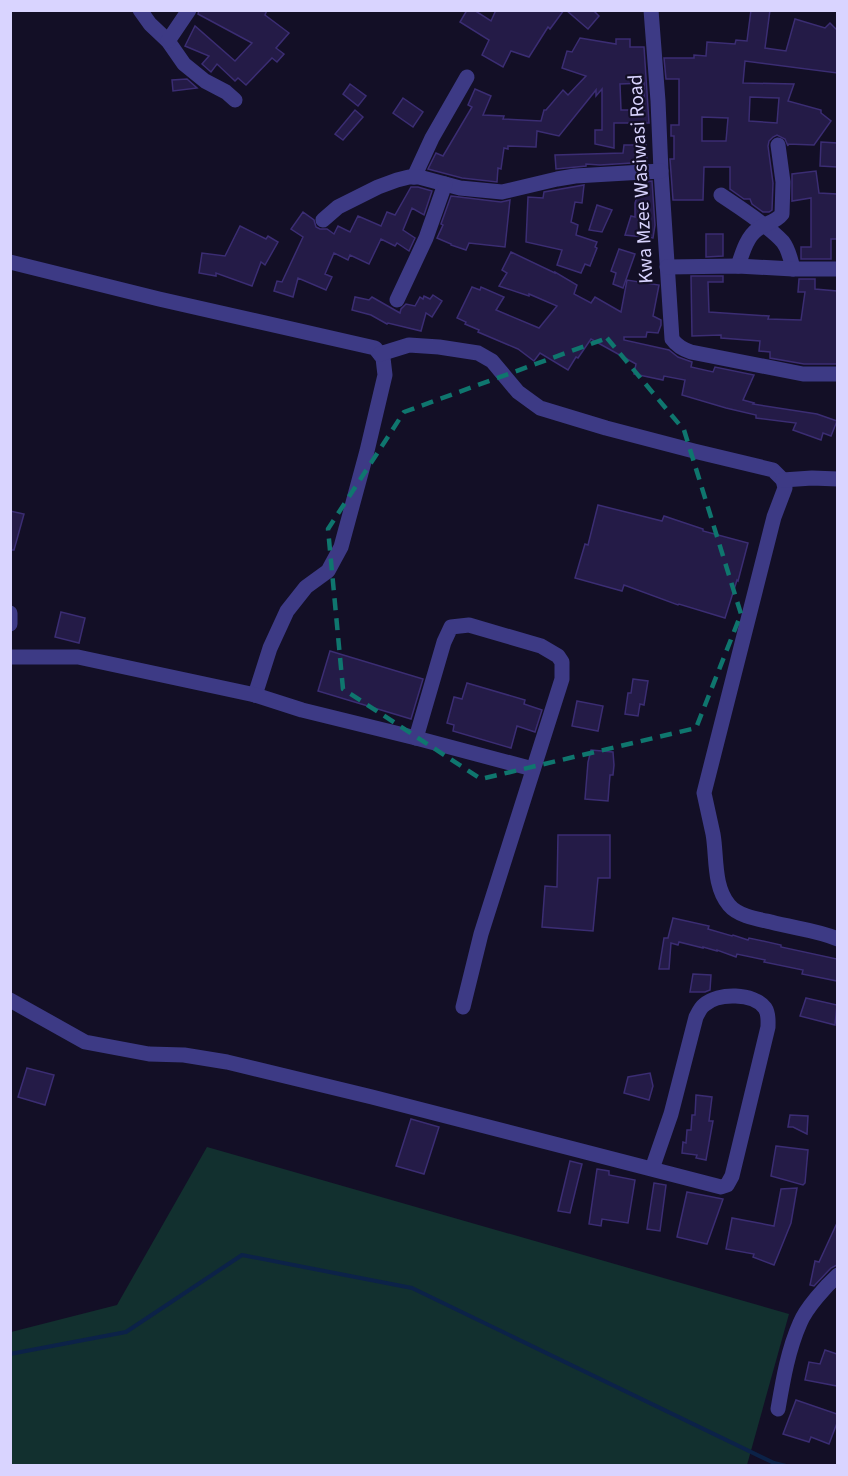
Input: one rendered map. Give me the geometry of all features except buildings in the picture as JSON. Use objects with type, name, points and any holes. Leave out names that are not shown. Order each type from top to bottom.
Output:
[{"type":"street","points":[[140,10],[150,24],[168,41],[184,64],[235,100]]},
{"type":"street","points":[[168,41],[189,10]]},
{"type":"street","name":"Kwa Mzee Wasiwasi Road","points":[[654,11],[660,171],[672,339],[682,349],[691,352],[803,374],[837,374]]},
{"type":"street","points":[[414,177],[432,138],[467,77]]},
{"type":"street","points":[[738,266],[751,236],[757,229],[779,218],[783,212],[783,182],[778,145]]},
{"type":"street","points":[[323,220],[338,207],[378,187],[414,177],[475,190],[502,192],[575,176],[660,171]]},
{"type":"street","points":[[397,300],[426,238],[445,184]]},
{"type":"street","points":[[721,195],[764,225],[784,243],[791,257],[793,269]]},
{"type":"street","points":[[10,262],[159,299],[375,348],[383,358],[385,375],[341,547],[328,571],[306,587],[287,611],[270,648],[255,695]]},
{"type":"street","points":[[667,267],[738,266],[837,269]]},
{"type":"street","points":[[380,354],[408,345],[439,346],[478,353],[492,361],[518,392],[540,408],[694,452],[773,470],[783,480],[785,488],[774,518],[704,793],[713,836],[715,862],[723,894],[730,906],[748,916],[792,928],[824,933],[837,939]]},
{"type":"street","points":[[783,480],[837,479]]},
{"type":"street","points":[[10,613],[10,624]]},
{"type":"street","points":[[416,738],[444,642],[451,627],[469,625],[541,646],[558,656],[562,662],[562,679],[481,934],[463,1006]]},
{"type":"street","points":[[10,657],[78,657],[255,695],[302,710],[533,769]]},
{"type":"street","points":[[10,1000],[85,1042],[149,1054],[184,1055],[227,1062],[372,1097],[652,1169],[721,1186],[727,1185],[732,1176],[768,1027],[769,1016],[765,1008],[753,999],[739,996],[714,999],[704,1005],[696,1017],[671,1114],[652,1169]]},
{"type":"street","points":[[778,1409],[786,1363],[800,1321],[837,1275]]},
{"type":"highlighted area","points":[[607,338],[684,430],[741,614],[696,728],[481,779],[343,689],[328,529],[404,412]]},
{"type":"green space","points":[[207,1147],[789,1314],[747,1465],[11,1465],[11,1332],[117,1305]]},
{"type":"waterway","points":[[10,1354],[126,1332],[242,1255],[412,1288],[774,1463],[786,1466]]}]
